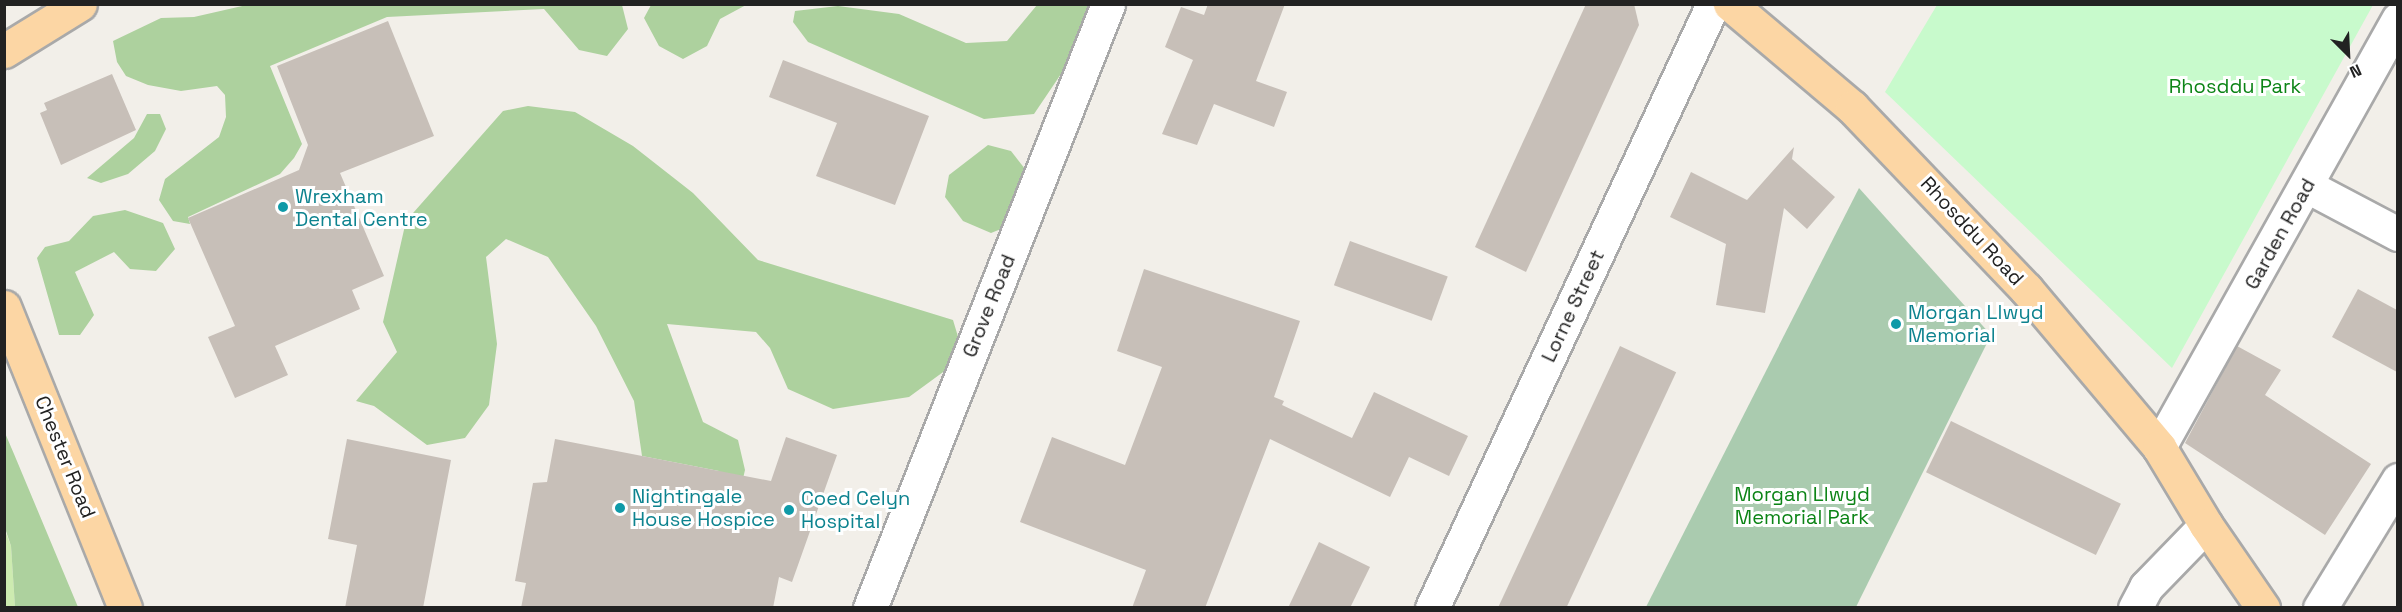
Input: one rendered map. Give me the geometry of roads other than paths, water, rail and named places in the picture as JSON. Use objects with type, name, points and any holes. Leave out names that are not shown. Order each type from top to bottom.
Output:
[{"type":"main road","points":[[4,51],[80,4]]},
{"type":"main road","name":"Rhosddu Road","points":[[1730,4],[1852,107],[1961,218],[2094,367],[2159,447],[2206,525],[2263,608]]},
{"type":"main road","name":"Chester Road","points":[[4,307],[125,608]]},
{"type":"street","name":"Grove Road","points":[[870,608],[1108,4]]},
{"type":"street","name":"Lorne Street","points":[[1432,608],[1713,4]]},
{"type":"street","name":"Garden Road","points":[[2159,447],[2307,186],[2397,19]]},
{"type":"street","points":[[2307,186],[2397,234]]},
{"type":"street","points":[[2320,608],[2397,480]]},
{"type":"street","points":[[2135,608],[2146,587],[2206,525]]},
{"type":"place","name":"Wrexham Dental Centre","points":[[283,207]]},
{"type":"place","name":"Morgan Llwyd Memorial","points":[[1896,324]]},
{"type":"place","name":"Nightingale House Hospice","points":[[620,508]]},
{"type":"place","name":"Coed Celyn Hospital","points":[[789,510]]},
{"type":"park label","name":"Rhosddu Park","points":[[2235,86]]},
{"type":"park label","name":"Morgan Llwyd Memorial Park","points":[[1802,506]]}]
